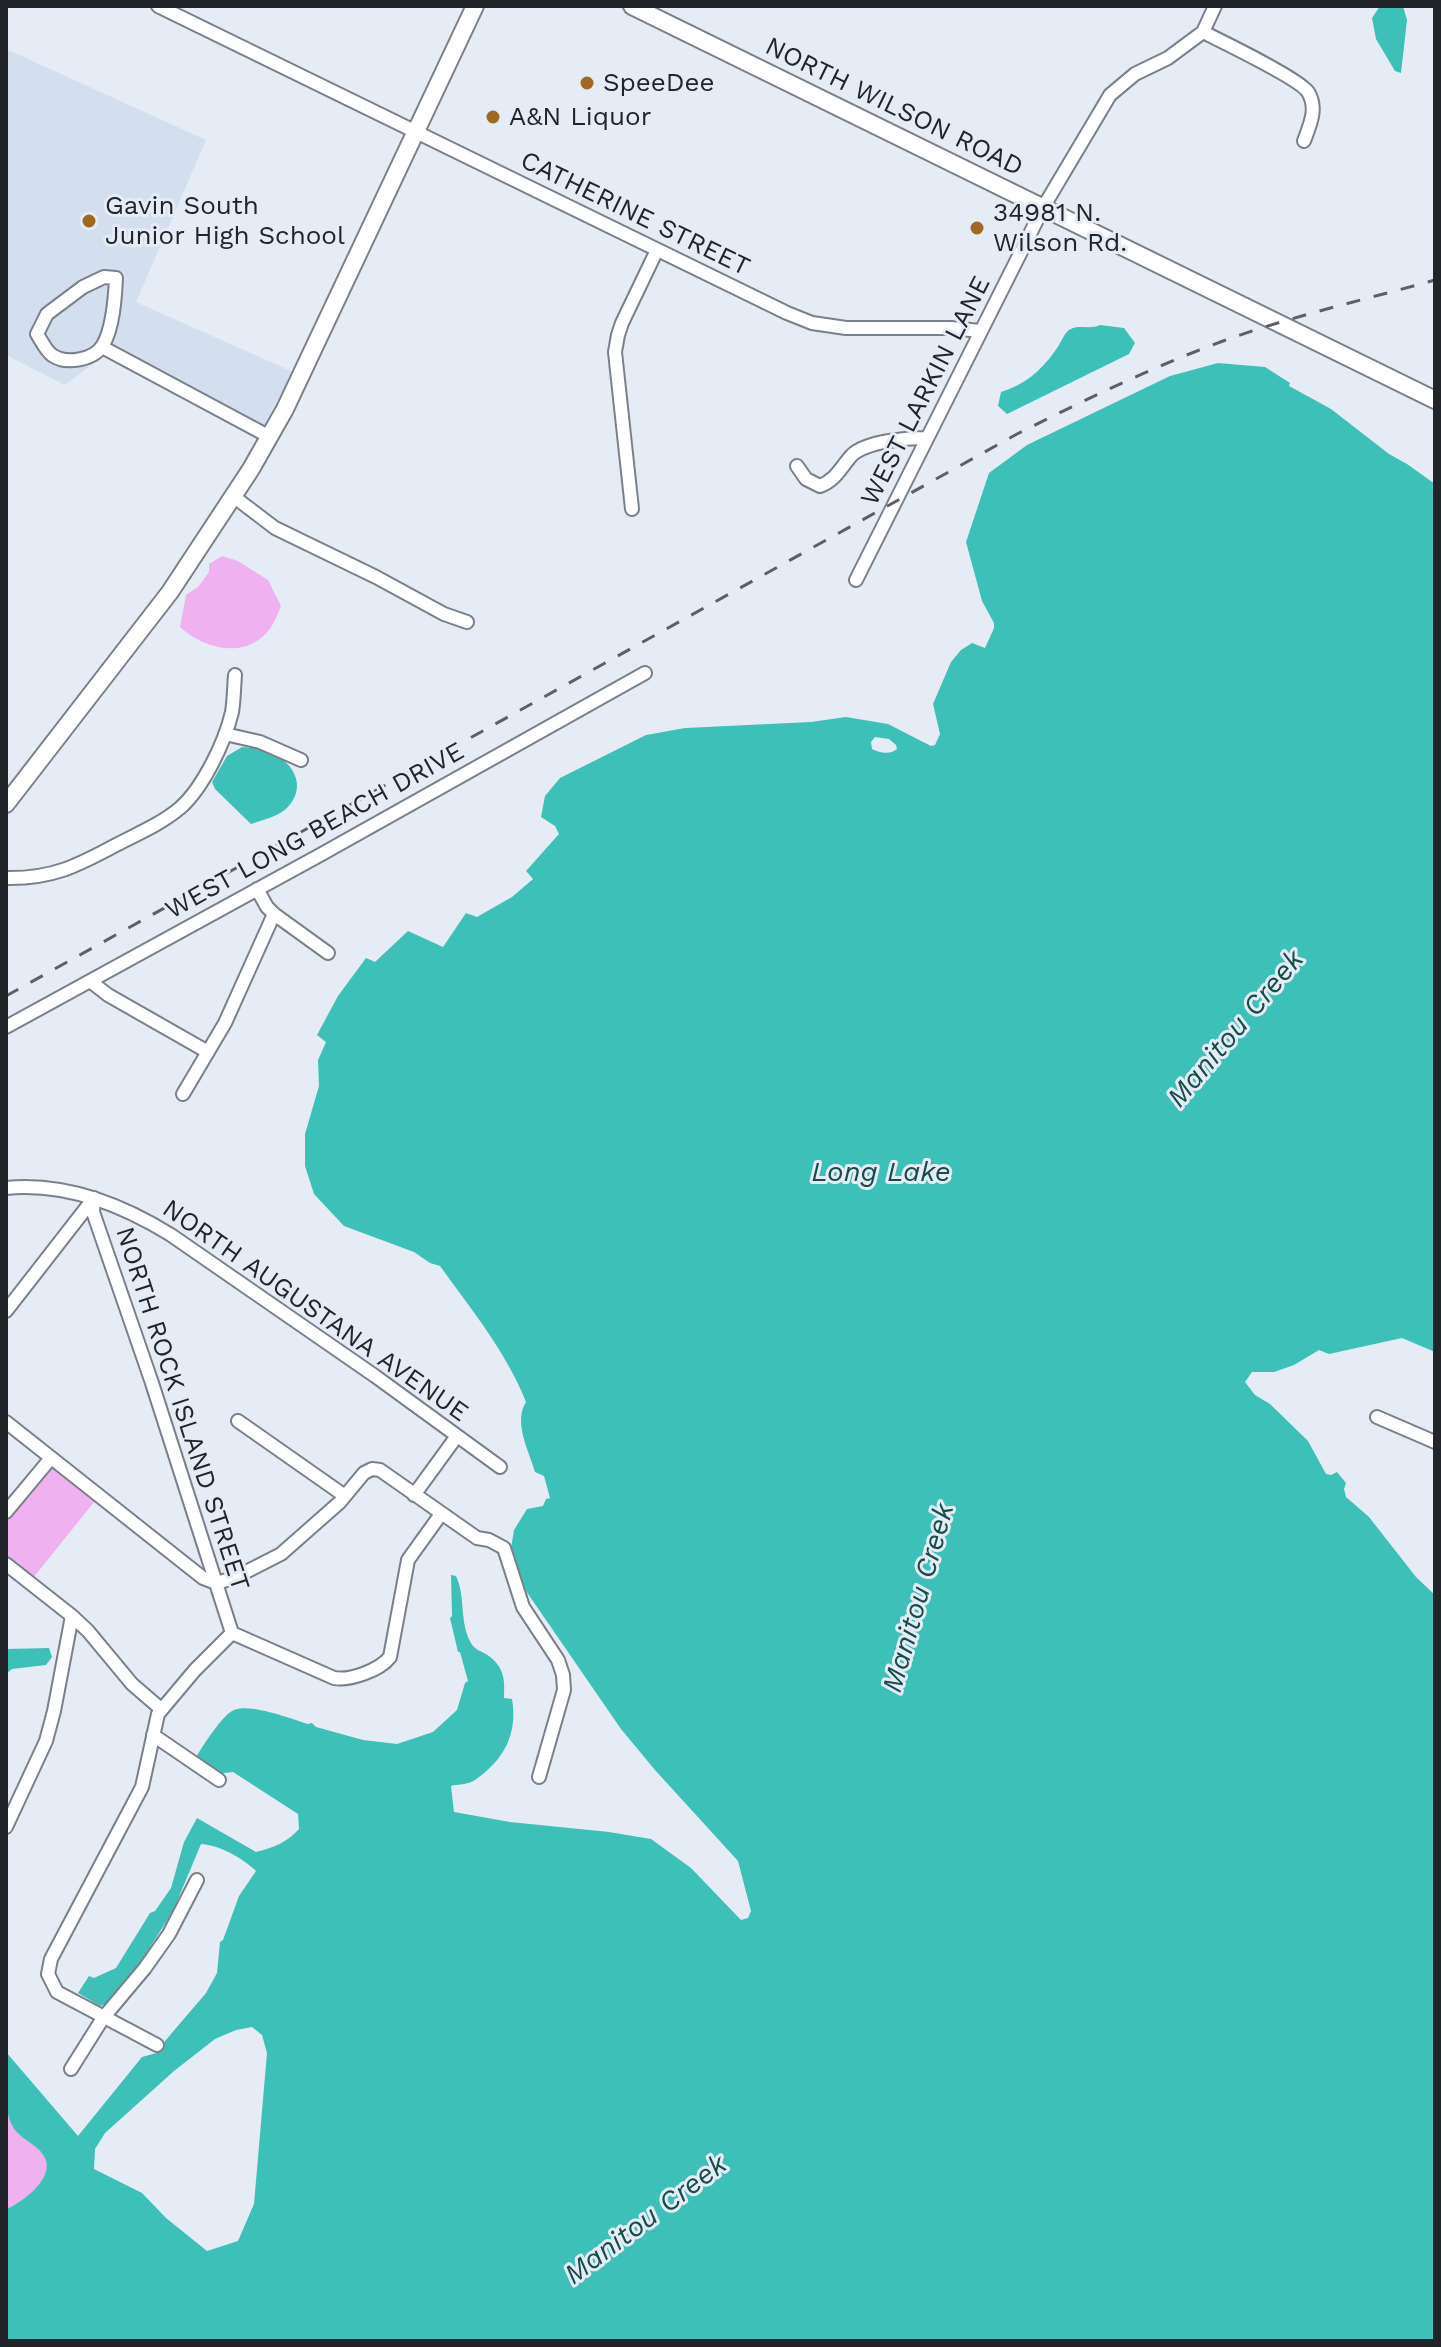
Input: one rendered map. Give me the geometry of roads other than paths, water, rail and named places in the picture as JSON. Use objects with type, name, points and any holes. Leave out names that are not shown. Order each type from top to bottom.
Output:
[{"type":"main road","points":[[6,804],[170,592],[270,437],[475,6]]},
{"type":"main road","name":"NORTH WILSON ROAD","points":[[632,6],[1435,400]]},
{"type":"street","name":"CATHERINE STREET","points":[[158,6],[812,323],[846,328],[980,331]]},
{"type":"street","name":"WEST LARKIN LANE","points":[[856,580],[1044,206],[1110,95],[1135,74],[1168,58],[1203,32],[1215,6]]},
{"type":"street","points":[[1203,32],[1308,90],[1314,113],[1304,141]]},
{"type":"street","points":[[632,509],[615,352],[622,323],[657,250]]},
{"type":"street","points":[[104,277],[116,278],[115,307],[102,347],[85,359],[66,359],[52,355],[37,334],[47,314],[83,287],[104,277]]},
{"type":"street","points":[[102,347],[270,437]]},
{"type":"street","points":[[797,466],[806,479],[820,486],[833,480],[851,456],[865,446],[927,438]]},
{"type":"street","points":[[233,496],[275,528],[444,614],[467,622]]},
{"type":"street","name":"WEST LONG BEACH DRIVE","points":[[6,1027],[645,673]]},
{"type":"street","points":[[6,878],[26,878],[67,870],[166,818],[182,806],[196,791],[225,734],[232,711],[235,675]]},
{"type":"street","points":[[225,734],[260,742],[301,760]]},
{"type":"street","points":[[257,889],[274,914],[328,953]]},
{"type":"street","points":[[183,1094],[245,981],[274,914]]},
{"type":"street","points":[[90,981],[108,995],[208,1052]]},
{"type":"street","name":"NORTH AUGUSTANA AVENUE","points":[[6,1188],[50,1189],[94,1198],[141,1216],[500,1467]]},
{"type":"street","points":[[6,1311],[94,1198]]},
{"type":"street","name":"NORTH ROCK ISLAND STREET","points":[[94,1198],[93,1212],[152,1383],[232,1633]]},
{"type":"street","points":[[1377,1417],[1435,1442]]},
{"type":"street","points":[[238,1421],[345,1496]]},
{"type":"street","points":[[6,1422],[203,1578],[216,1583],[234,1578],[281,1554],[345,1496],[358,1478],[372,1469],[380,1470],[477,1538],[504,1548],[523,1607],[561,1666],[564,1690],[539,1777]]},
{"type":"street","points":[[414,1495],[457,1436]]},
{"type":"street","points":[[6,1512],[51,1458]]},
{"type":"street","points":[[157,2045],[57,1992],[48,1974],[51,1959],[142,1787],[161,1709],[232,1633],[334,1678],[342,1679],[381,1666],[390,1657],[408,1560],[441,1514]]},
{"type":"street","points":[[6,1564],[72,1616],[132,1684],[161,1709]]},
{"type":"street","points":[[6,1827],[46,1741],[72,1616]]},
{"type":"street","points":[[153,1735],[219,1780]]},
{"type":"street","points":[[71,2069],[103,2018],[169,1934],[197,1880]]},
{"type":"water","points":[[1380,6],[1403,6],[1407,20],[1401,73],[1395,71],[1376,39],[1372,18]]},
{"type":"water","points":[[1100,325],[1124,328],[1135,343],[1129,354],[1007,414],[998,406],[1001,392],[1038,371],[1069,330]]},
{"type":"water","name":"Long Lake","points":[[1218,363],[1265,367],[1290,383],[1289,386],[1331,409],[1389,454],[1435,484],[1435,1352],[1402,1338],[1329,1354],[1319,1350],[1294,1365],[1274,1372],[1252,1372],[1245,1382],[1255,1395],[1270,1404],[1308,1441],[1326,1474],[1337,1472],[1346,1483],[1346,1497],[1369,1517],[1416,1577],[1435,1595],[1435,2341],[6,2341],[6,2209],[35,2189],[47,2166],[42,2153],[16,2131],[10,2119],[5,2090],[6,2052],[78,2136],[142,2057],[160,2052],[165,2041],[206,1993],[217,1973],[220,1942],[239,1896],[256,1871],[244,1861],[223,1850],[201,1844],[173,1911],[135,1971],[108,2003],[100,2006],[78,1993],[89,1976],[94,1978],[116,1968],[150,1913],[155,1911],[171,1888],[184,1842],[197,1818],[256,1852],[280,1844],[299,1829],[298,1814],[233,1772],[215,1774],[195,1759],[198,1754],[224,1718],[241,1708],[312,1723],[316,1727],[363,1740],[397,1744],[433,1732],[457,1710],[468,1681],[450,1618],[451,1575],[456,1576],[459,1584],[467,1635],[474,1647],[500,1668],[504,1698],[512,1699],[513,1712],[511,1735],[494,1764],[472,1782],[451,1786],[454,1812],[651,1839],[691,1868],[741,1920],[748,1918],[751,1911],[738,1861],[621,1729],[526,1591],[511,1548],[514,1530],[527,1509],[543,1506],[550,1498],[544,1476],[535,1472],[523,1437],[521,1418],[526,1402],[499,1349],[440,1266],[414,1252],[344,1226],[314,1194],[305,1166],[305,1134],[319,1086],[318,1060],[326,1042],[317,1035],[338,996],[366,958],[375,962],[408,931],[443,947],[466,913],[477,917],[512,897],[533,879],[526,871],[559,834],[555,826],[541,817],[545,796],[560,778],[646,735],[685,728],[811,722],[846,717],[888,724],[931,746],[935,745],[940,734],[933,704],[951,662],[972,643],[985,648],[994,628],[982,601],[966,542],[989,473],[1027,445],[1170,376]],"holes":[[[875,737],[889,739],[897,749],[885,753],[872,749],[871,742]],[[252,2027],[262,2035],[267,2053],[254,2204],[238,2241],[207,2251],[166,2218],[142,2193],[94,2169],[95,2149],[105,2133],[215,2039]]]},
{"type":"water","points":[[242,747],[261,749],[276,755],[291,768],[297,783],[293,801],[286,809],[251,824],[215,789],[212,782],[227,756]]},
{"type":"water","points":[[49,1648],[52,1657],[46,1665],[12,1669],[6,1674],[6,1649]]},
{"type":"railway","points":[[6,996],[1017,434],[1093,396],[1223,341],[1435,280]]},
{"type":"place","name":"SpeeDee","points":[[587,83]]},
{"type":"place","name":"A&N Liquor","points":[[493,117]]},
{"type":"place","name":"Gavin South Junior High School","points":[[89,221]]},
{"type":"place","name":"34981 N. Wilson Rd.","points":[[977,228]]},
{"type":"water label","name":"Manitou Creek","points":[[1236,1029]]},
{"type":"water label","name":"Manitou Creek","points":[[919,1598]]},
{"type":"water label","name":"Manitou Creek","points":[[646,2220]]}]
